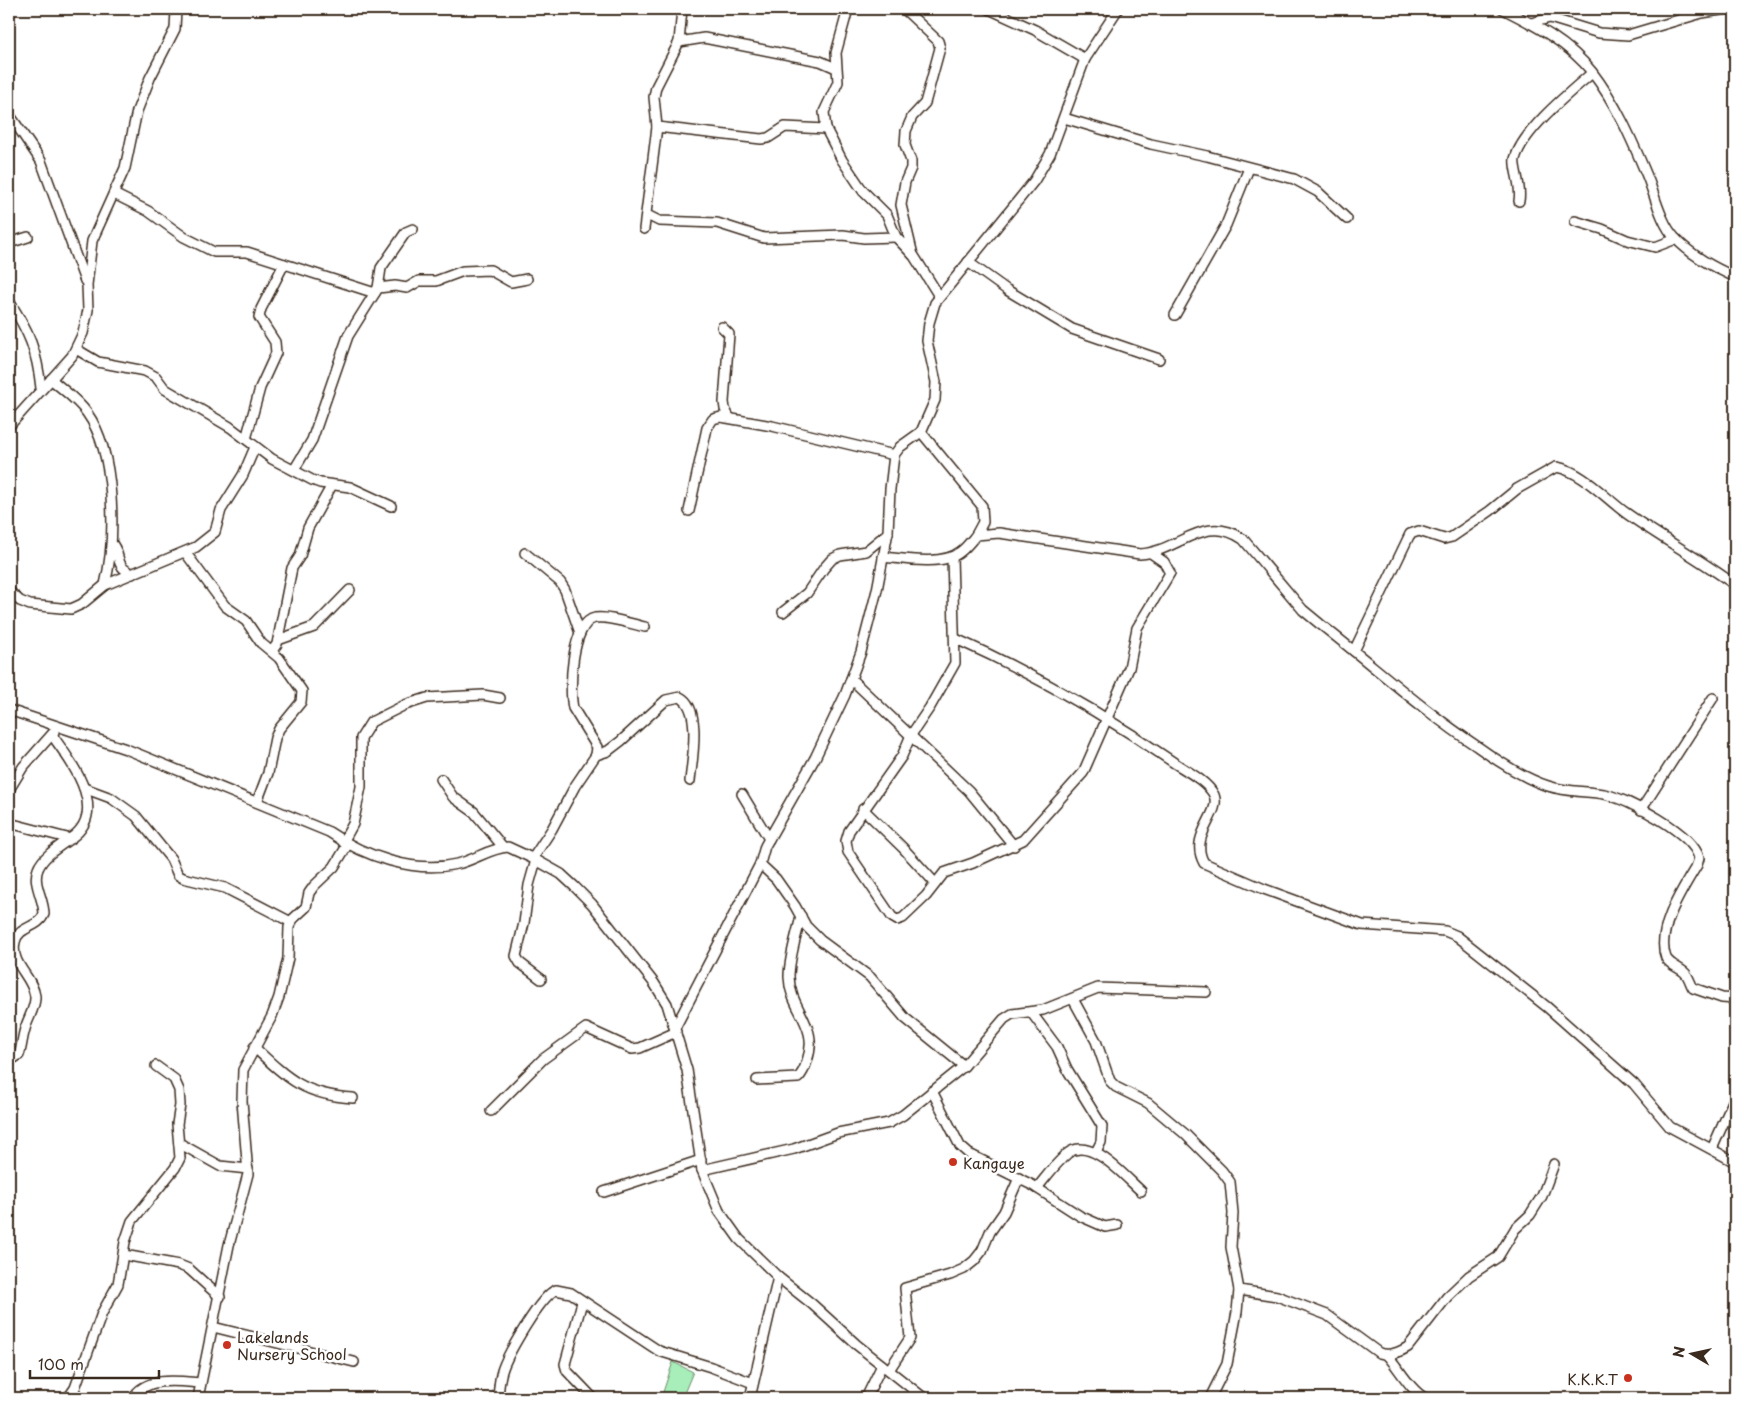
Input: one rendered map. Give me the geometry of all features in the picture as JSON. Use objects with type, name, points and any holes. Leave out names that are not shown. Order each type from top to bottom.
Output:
[{"type":"street","points":[[9,426],[41,388],[52,379],[76,348],[88,310],[87,285],[92,241],[125,168],[137,111],[150,78],[175,29],[176,9]]},
{"type":"street","points":[[644,230],[658,127],[654,97],[656,87],[679,42],[682,9]]},
{"type":"street","points":[[848,9],[836,53],[838,82],[824,112],[826,129],[842,160],[863,191],[887,215],[896,237],[914,256],[939,296]]},
{"type":"street","points":[[904,9],[933,36],[940,48],[936,71],[925,104],[912,116],[906,131],[905,145],[911,168],[905,182],[901,205],[914,256]]},
{"type":"street","points":[[989,9],[1029,27],[1084,59]]},
{"type":"street","points":[[491,1111],[543,1059],[586,1028],[632,1049],[640,1048],[676,1030],[760,864],[765,846],[812,765],[851,679],[870,616],[888,532],[894,455],[900,447],[921,432],[935,400],[936,382],[927,341],[929,323],[939,296],[1034,181],[1050,154],[1084,59],[1118,9]]},
{"type":"street","points":[[1503,9],[1532,23],[1570,49],[1592,73],[1622,120],[1668,227],[1676,239],[1698,258],[1735,278]]},
{"type":"street","points":[[1532,23],[1550,18],[1599,33],[1628,36],[1702,13],[1727,9]]},
{"type":"street","points":[[679,42],[704,38],[820,61],[836,68]]},
{"type":"street","points":[[820,61],[836,53]]},
{"type":"street","points":[[1519,201],[1521,189],[1515,160],[1518,152],[1546,114],[1592,73]]},
{"type":"street","points":[[9,114],[41,161],[87,285]]},
{"type":"street","points":[[1064,118],[1097,130],[1294,179],[1318,192],[1347,219]]},
{"type":"street","points":[[658,127],[761,139],[768,138],[785,127],[826,129]]},
{"type":"street","points":[[1175,314],[1222,232],[1249,168]]},
{"type":"street","points":[[114,194],[160,219],[184,237],[214,252],[247,252],[376,291],[395,286],[407,288],[419,281],[436,281],[463,271],[490,270],[511,282],[527,279]]},
{"type":"street","points":[[647,215],[660,221],[717,223],[764,238],[843,235],[864,238],[896,237]]},
{"type":"street","points":[[1576,221],[1602,229],[1627,240],[1655,247],[1676,239]]},
{"type":"street","points":[[294,470],[312,440],[348,336],[364,314],[376,291],[381,268],[406,232],[413,229]]},
{"type":"street","points":[[9,243],[28,237]]},
{"type":"street","points":[[968,262],[1007,290],[1072,329],[1159,359]]},
{"type":"street","points":[[246,439],[257,396],[276,353],[275,342],[259,317],[260,309],[284,264]]},
{"type":"street","points":[[9,301],[32,340],[37,355],[41,388]]},
{"type":"street","points":[[722,327],[729,334],[724,409],[729,417]]},
{"type":"street","points":[[76,348],[98,362],[150,374],[165,389],[186,400],[246,439],[255,447],[294,470],[320,483],[350,487],[391,506]]},
{"type":"street","points":[[52,379],[87,412],[100,437],[111,498],[111,543],[105,584]]},
{"type":"street","points":[[689,510],[707,428],[713,419],[729,417],[894,455]]},
{"type":"street","points":[[883,557],[917,561],[952,557],[960,553],[976,535],[983,522],[982,506],[921,432]]},
{"type":"street","points":[[9,591],[20,601],[30,605],[71,609],[82,604],[105,584],[196,547],[215,532],[221,510],[243,475],[255,447]]},
{"type":"street","points":[[1354,650],[1410,534],[1419,531],[1444,538],[1452,537],[1490,511],[1517,489],[1556,467],[1570,472],[1626,513],[1735,585]]},
{"type":"street","points":[[272,651],[278,640],[292,568],[300,556],[308,528],[332,485]]},
{"type":"street","points":[[976,535],[999,533],[1140,554],[1151,553],[1198,532],[1222,529],[1232,532],[1242,539],[1303,610],[1428,712],[1501,763],[1548,786],[1606,794],[1640,810],[1682,834],[1690,841],[1699,858],[1670,916],[1665,942],[1668,960],[1684,972],[1693,988],[1722,998],[1735,999]]},
{"type":"street","points":[[783,612],[807,593],[832,559],[840,555],[866,551],[888,532]]},
{"type":"street","points":[[111,543],[115,548],[119,565],[132,574]]},
{"type":"street","points":[[185,552],[225,606],[246,621],[261,643],[272,651],[300,686],[303,696],[279,729],[268,773],[257,802]]},
{"type":"street","points":[[525,553],[560,582],[565,590],[580,633]]},
{"type":"street","points":[[952,557],[956,639],[954,663],[930,707],[911,735],[902,756],[863,809],[849,831],[846,841],[848,852],[892,917],[897,920],[903,918],[926,896],[944,873],[1014,846],[1030,834],[1069,786],[1083,773],[1129,668],[1137,628],[1170,573],[1164,562],[1151,553]]},
{"type":"street","points":[[278,640],[314,627],[350,590]]},
{"type":"street","points":[[541,979],[520,963],[516,956],[524,923],[529,884],[535,859],[575,786],[596,755],[597,747],[575,713],[571,701],[573,662],[580,633],[585,624],[595,618],[645,627]]},
{"type":"street","points":[[956,639],[1016,666],[1060,690],[1136,737],[1197,778],[1214,795],[1215,803],[1198,846],[1199,854],[1204,863],[1264,890],[1362,925],[1445,932],[1457,936],[1547,1007],[1634,1084],[1670,1127],[1735,1162]]},
{"type":"street","points":[[851,679],[969,791],[1014,846]]},
{"type":"street","points":[[198,1398],[230,1245],[246,1187],[248,1169],[241,1080],[243,1070],[272,1016],[279,997],[288,958],[288,934],[291,922],[301,913],[314,886],[334,867],[353,824],[361,787],[361,738],[371,722],[404,705],[427,698],[483,695],[500,698]]},
{"type":"street","points":[[596,755],[608,751],[621,741],[666,700],[680,697],[690,706],[693,716],[690,781]]},
{"type":"street","points":[[1640,810],[1713,698]]},
{"type":"street","points":[[9,710],[126,749],[329,832],[346,843],[384,859],[441,866],[458,864],[503,847],[516,849],[561,874],[592,904],[654,983],[667,1004],[687,1070],[702,1170],[719,1211],[739,1239],[778,1277],[924,1398]]},
{"type":"street","points":[[9,790],[23,767],[59,726]]},
{"type":"street","points":[[9,1062],[19,1056],[25,1030],[35,1001],[33,990],[16,960],[15,944],[20,931],[40,922],[44,914],[36,877],[38,868],[53,852],[83,827],[87,817],[84,788],[72,764],[52,735]]},
{"type":"street","points":[[441,779],[452,797],[474,812],[503,847]]},
{"type":"street","points":[[84,788],[111,798],[136,816],[171,859],[178,875],[183,878],[225,888],[291,922]]},
{"type":"street","points":[[742,794],[770,838]]},
{"type":"street","points":[[863,809],[903,848],[935,884]]},
{"type":"street","points":[[9,823],[70,838]]},
{"type":"street","points":[[760,864],[776,879],[806,926],[820,940],[870,978],[905,1018],[964,1066]]},
{"type":"street","points":[[757,1080],[798,1078],[802,1073],[810,1052],[811,1032],[796,1005],[789,976],[801,916]]},
{"type":"street","points":[[702,1170],[794,1149],[838,1133],[889,1123],[964,1066],[1004,1019],[1012,1014],[1031,1012],[1072,999],[1098,988],[1206,992]]},
{"type":"street","points":[[1072,999],[1096,1040],[1110,1080],[1116,1087],[1148,1102],[1185,1134],[1222,1171],[1230,1182],[1233,1213],[1231,1248],[1239,1290],[1237,1312],[1227,1364],[1210,1398]]},
{"type":"street","points":[[1031,1012],[1056,1047],[1067,1069],[1102,1126],[1101,1142],[1096,1152]]},
{"type":"street","points":[[254,1047],[282,1073],[307,1090],[353,1098]]},
{"type":"street","points":[[68,1398],[76,1388],[102,1313],[118,1284],[132,1221],[175,1168],[180,1158],[179,1090],[174,1079],[156,1066]]},
{"type":"street","points":[[932,1091],[960,1146],[969,1154],[1019,1178],[1080,1216],[1105,1227],[1117,1225]]},
{"type":"street","points":[[1712,1149],[1735,1097]]},
{"type":"street","points":[[179,1143],[220,1166],[248,1169]]},
{"type":"street","points":[[1036,1188],[1068,1153],[1083,1149],[1096,1152],[1141,1191]]},
{"type":"street","points":[[604,1192],[701,1160]]},
{"type":"street","points":[[1387,1355],[1408,1347],[1434,1312],[1460,1283],[1498,1256],[1515,1229],[1530,1215],[1542,1196],[1554,1164]]},
{"type":"street","points":[[866,1398],[886,1367],[910,1338],[905,1288],[950,1275],[974,1261],[982,1251],[990,1232],[1004,1212],[1019,1178]]},
{"type":"street","points":[[124,1255],[180,1265],[189,1269],[220,1296]]},
{"type":"street","points":[[750,1398],[778,1277]]},
{"type":"street","points":[[498,1398],[502,1373],[507,1358],[544,1298],[551,1292],[560,1290],[571,1293],[659,1351],[711,1367],[753,1383]]},
{"type":"street","points":[[1239,1290],[1277,1296],[1327,1315],[1373,1350],[1387,1355],[1402,1371],[1414,1390],[1425,1398]]},
{"type":"street","points":[[582,1302],[565,1364],[567,1371],[593,1398]]},
{"type":"street","points":[[213,1327],[354,1362]]},
{"type":"street","points":[[134,1398],[138,1390],[150,1384],[171,1382],[200,1383]]},
{"type":"shaded area","points":[[9,330],[17,332],[9,375]]},
{"type":"green space","points":[[673,1362],[693,1372],[682,1398],[661,1398]]},
{"type":"place","name":"Kangaye","points":[[953,1162]]},
{"type":"place","name":"Lakelands Nursery School","points":[[227,1345]]},
{"type":"place","name":"K.K.K.T","points":[[1628,1378]]}]
